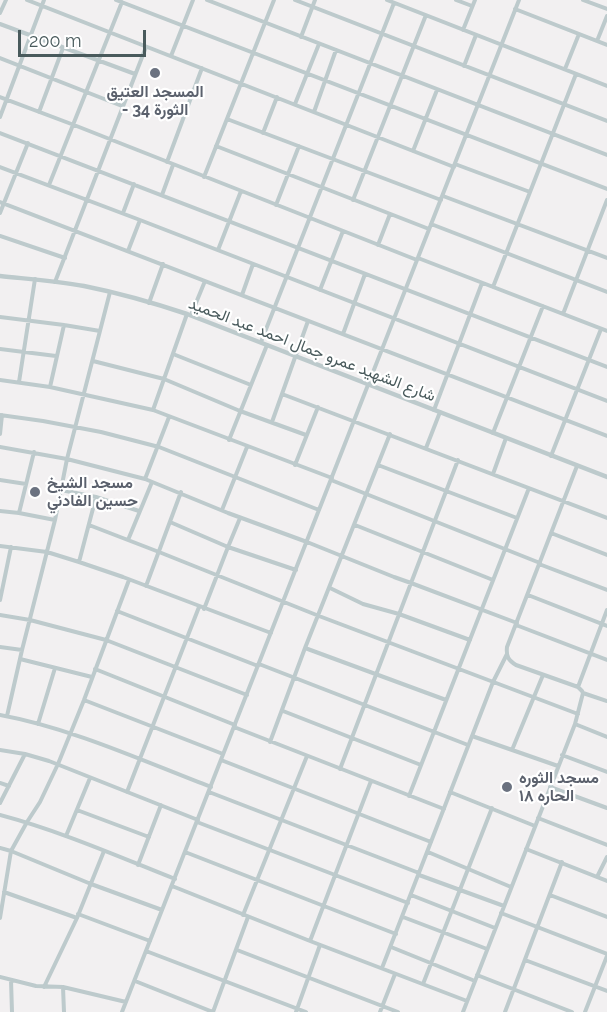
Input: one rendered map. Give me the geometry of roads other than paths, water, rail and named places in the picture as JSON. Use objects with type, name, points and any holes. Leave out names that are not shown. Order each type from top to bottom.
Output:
[{"type":"street","points":[[0,13],[6,0]]},
{"type":"street","points":[[27,0],[413,151],[530,193]]},
{"type":"street","points":[[0,117],[44,0]]},
{"type":"street","points":[[116,0],[607,189]]},
{"type":"street","points":[[171,56],[193,0]]},
{"type":"street","points":[[207,0],[607,155]]},
{"type":"street","points":[[204,177],[274,0]]},
{"type":"street","points":[[295,0],[607,121]]},
{"type":"street","points":[[301,37],[315,0]]},
{"type":"street","points":[[387,0],[607,86]]},
{"type":"street","points":[[456,0],[472,6]]},
{"type":"street","points":[[463,30],[475,0]]},
{"type":"street","points":[[122,1012],[519,0]]},
{"type":"street","points":[[583,0],[607,9]]},
{"type":"street","points":[[597,6],[600,0]]},
{"type":"street","points":[[49,185],[122,1]]},
{"type":"street","points":[[261,342],[393,3]]},
{"type":"street","points":[[515,9],[607,45]]},
{"type":"street","points":[[353,200],[426,15]]},
{"type":"street","points":[[597,41],[607,16]]},
{"type":"street","points":[[0,24],[135,74]]},
{"type":"street","points":[[565,69],[579,34]]},
{"type":"street","points":[[464,66],[477,35]]},
{"type":"street","points":[[295,104],[319,44]]},
{"type":"street","points":[[55,282],[146,47]]},
{"type":"street","points":[[39,112],[63,48]]},
{"type":"street","points":[[314,112],[336,50]]},
{"type":"street","points":[[0,58],[122,105]]},
{"type":"street","points":[[167,162],[202,68]]},
{"type":"street","points":[[493,287],[576,74]]},
{"type":"street","points":[[413,151],[438,90]]},
{"type":"street","points":[[0,97],[378,245],[607,331]]},
{"type":"street","points":[[263,133],[277,97]]},
{"type":"street","points":[[227,119],[607,258]]},
{"type":"street","points":[[0,133],[607,367]]},
{"type":"street","points":[[0,213],[2,202],[28,143]]},
{"type":"street","points":[[216,146],[390,214],[506,253],[607,292]]},
{"type":"street","points":[[276,205],[299,146]]},
{"type":"street","points":[[162,195],[173,164]]},
{"type":"street","points":[[0,167],[607,401]]},
{"type":"street","points":[[123,213],[134,183]]},
{"type":"street","points":[[218,250],[241,191]]},
{"type":"street","points":[[563,314],[607,200]]},
{"type":"street","points":[[2,202],[607,436]]},
{"type":"street","points":[[378,245],[390,214]]},
{"type":"street","points":[[128,250],[140,220]]},
{"type":"street","points":[[599,221],[607,224]]},
{"type":"street","points":[[320,290],[343,231]]},
{"type":"street","points":[[0,236],[65,258]]},
{"type":"street","points":[[149,303],[163,264]]},
{"type":"street","points":[[242,295],[253,264]]},
{"type":"street","points":[[343,334],[365,274]]},
{"type":"street","name":"شارع الشهيد عمرو جمال احمد عبد الحميد","points":[[0,276],[35,279],[110,292],[189,315],[607,477]]},
{"type":"street","points":[[19,382],[35,279]]},
{"type":"street","points":[[153,410],[173,354],[205,281]]},
{"type":"street","points":[[434,410],[482,283]]},
{"type":"street","points":[[7,716],[55,520],[75,427],[110,292]]},
{"type":"street","points":[[493,433],[543,306]]},
{"type":"street","points":[[0,316],[100,332]]},
{"type":"street","points":[[272,422],[308,321]]},
{"type":"street","points":[[50,387],[64,325]]},
{"type":"street","points":[[551,456],[601,328]]},
{"type":"street","points":[[229,440],[267,345]]},
{"type":"street","points":[[0,349],[57,356]]},
{"type":"street","points":[[173,354],[251,385]]},
{"type":"street","points":[[93,361],[164,379],[240,411],[306,435]]},
{"type":"street","points":[[0,380],[50,387],[153,410],[607,590]]},
{"type":"street","points":[[282,394],[607,518]]},
{"type":"street","points":[[295,465],[318,407]]},
{"type":"street","points":[[426,448],[440,412]]},
{"type":"street","points":[[0,434],[1,415],[116,435],[159,447],[319,510]]},
{"type":"street","points":[[145,479],[169,417]]},
{"type":"street","points":[[270,742],[390,434]]},
{"type":"street","points":[[494,474],[507,438]]},
{"type":"street","points":[[0,447],[68,459],[145,479],[385,574],[482,609],[607,660]]},
{"type":"street","points":[[222,510],[248,447]]},
{"type":"street","points":[[19,513],[34,452]]},
{"type":"street","points":[[340,769],[458,460]]},
{"type":"street","points":[[378,465],[517,518]]},
{"type":"street","points":[[577,466],[507,647],[507,654],[510,662],[516,665],[578,687],[583,693],[607,701]]},
{"type":"street","points":[[0,480],[26,484]]},
{"type":"street","points":[[128,540],[152,482]]},
{"type":"street","points":[[409,796],[529,488]]},
{"type":"street","points":[[61,490],[96,497],[139,511]]},
{"type":"street","points":[[146,586],[181,492]]},
{"type":"street","points":[[79,562],[96,497]]},
{"type":"street","points":[[0,511],[55,520]]},
{"type":"street","points":[[127,792],[187,638],[217,575],[240,518]]},
{"type":"street","points":[[170,522],[228,547],[296,570]]},
{"type":"street","points":[[89,525],[319,616],[578,714]]},
{"type":"street","points":[[355,525],[493,580]]},
{"type":"street","points":[[552,532],[607,555]]},
{"type":"street","points":[[0,546],[47,552],[79,562],[271,633]]},
{"type":"street","points":[[0,600],[11,547]]},
{"type":"street","points":[[0,918],[4,892],[2,883],[12,851],[40,802],[58,764],[129,580]]},
{"type":"street","points":[[330,588],[363,604],[399,614],[470,640]]},
{"type":"street","points":[[528,595],[607,626]]},
{"type":"street","points":[[578,687],[607,610]]},
{"type":"street","points":[[117,611],[468,746]]},
{"type":"street","points":[[0,615],[106,640],[247,695]]},
{"type":"street","points":[[0,647],[22,650]]},
{"type":"street","points":[[305,648],[446,700]]},
{"type":"street","points":[[382,969],[493,682],[507,654]]},
{"type":"street","points":[[20,659],[92,677]]},
{"type":"street","points":[[38,724],[54,668]]},
{"type":"street","points":[[95,669],[270,742],[444,809]]},
{"type":"street","points":[[512,750],[543,675]]},
{"type":"street","points":[[463,1012],[575,724],[583,693]]},
{"type":"street","points":[[84,700],[223,754]]},
{"type":"street","points":[[282,711],[421,765]]},
{"type":"street","points":[[0,715],[70,734],[140,760],[282,820],[504,906]]},
{"type":"street","points":[[575,724],[607,737]]},
{"type":"street","points":[[472,736],[558,766]]},
{"type":"street","points":[[0,750],[25,754],[58,764],[335,876],[408,903]]},
{"type":"street","points":[[0,803],[25,754]]},
{"type":"street","points":[[562,755],[607,772]]},
{"type":"street","points":[[135,981],[213,1012],[258,880],[307,756]]},
{"type":"street","points":[[221,760],[431,842]]},
{"type":"street","points":[[66,837],[90,778]]},
{"type":"street","points":[[310,941],[371,781]]},
{"type":"street","points":[[0,783],[9,786]]},
{"type":"street","points":[[550,787],[607,808]]},
{"type":"street","points":[[450,792],[535,826]]},
{"type":"street","points":[[138,865],[161,805]]},
{"type":"street","points":[[423,984],[492,808]]},
{"type":"street","points":[[77,810],[149,837]]},
{"type":"street","points":[[0,815],[27,822],[174,879]]},
{"type":"street","points":[[538,818],[607,845]]},
{"type":"street","points":[[0,848],[162,910]]},
{"type":"street","points":[[526,849],[607,881]]},
{"type":"street","points":[[44,987],[78,916],[104,851]]},
{"type":"street","points":[[185,852],[396,934]]},
{"type":"street","points":[[428,852],[512,887]]},
{"type":"street","points":[[597,877],[607,857]]},
{"type":"street","points":[[505,1012],[562,862]]},
{"type":"street","points":[[172,886],[467,1001]]},
{"type":"street","points":[[4,892],[150,941]]},
{"type":"street","points":[[411,895],[495,928]]},
{"type":"street","points":[[550,895],[607,917]]},
{"type":"street","points":[[501,913],[607,955],[585,1012]]},
{"type":"street","points":[[402,916],[487,949]]},
{"type":"street","points":[[296,1010],[320,945]]},
{"type":"street","points":[[391,947],[475,981]]},
{"type":"street","points":[[236,950],[398,1012]]},
{"type":"street","points":[[146,951],[306,1012]]},
{"type":"street","points":[[525,960],[607,991]]},
{"type":"street","points":[[380,1012],[395,974]]},
{"type":"street","points":[[477,975],[572,1012]]},
{"type":"street","points":[[0,977],[44,987],[63,987],[126,1002]]},
{"type":"street","points":[[11,980],[12,1012]]},
{"type":"street","points":[[63,987],[64,1012]]},
{"type":"place","name":"المسجد العتيق - الثورة 34","points":[[155,73]]},
{"type":"place","name":"مسجد الشيخ حسين الفادني","points":[[35,492]]},
{"type":"place","name":"مسجد الثوره الحاره ١٨","points":[[507,787]]}]
